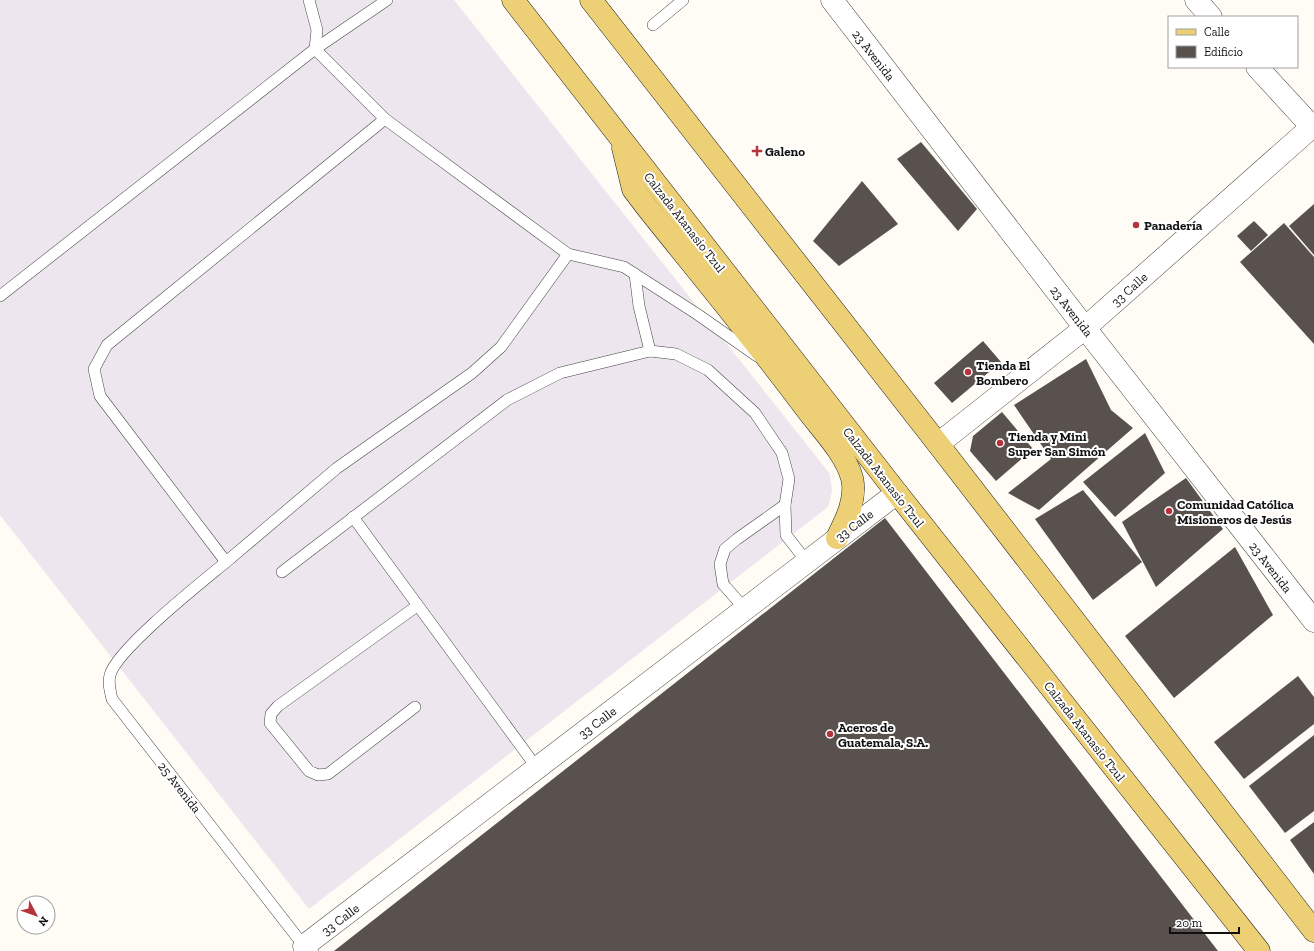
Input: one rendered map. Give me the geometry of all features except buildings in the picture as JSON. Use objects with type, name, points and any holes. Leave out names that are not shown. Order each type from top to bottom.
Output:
[{"type":"main road","points":[[591,0],[938,444],[1314,931]]},
{"type":"main road","name":"Calzada Atanasio Tzul","points":[[513,2],[896,493],[1259,951]]},
{"type":"main road","points":[[622,141],[633,189],[645,206],[778,371],[849,469],[852,480],[852,497],[848,518],[837,538]]},
{"type":"street","name":"23 Avenida","points":[[832,0],[1085,328],[1314,621]]},
{"type":"street","points":[[1196,0],[1211,16]]},
{"type":"street","points":[[1258,68],[1313,127]]},
{"type":"street","name":"33 Calle","points":[[938,444],[1085,328],[1313,127]]},
{"type":"street","name":"33 Calle","points":[[303,949],[896,493]]},
{"type":"lane","points":[[309,0],[317,30],[315,49]]},
{"type":"lane","points":[[0,296],[315,49],[387,0]]},
{"type":"lane","points":[[653,25],[683,0]]},
{"type":"lane","points":[[315,49],[385,119],[568,254],[624,267],[697,314],[778,371]]},
{"type":"lane","points":[[226,562],[100,396],[94,369],[107,345],[385,119]]},
{"type":"lane","name":"25 Avenida","points":[[303,949],[112,699],[109,685],[110,674],[120,658],[157,622],[337,468],[472,373],[501,347],[568,254]]},
{"type":"lane","points":[[635,274],[638,306],[650,351]]},
{"type":"lane","points":[[282,572],[507,400],[560,373],[650,351],[676,354],[708,370],[756,413],[782,453],[789,479],[785,505],[786,535],[807,562]]},
{"type":"lane","points":[[745,609],[723,584],[720,564],[725,549],[785,505]]},
{"type":"lane","points":[[353,517],[537,768]]},
{"type":"lane","points":[[415,707],[328,774],[318,775],[309,771],[270,723],[271,714],[278,706],[418,606]]},
{"type":"shaded area","points":[[0,0],[454,0],[830,474],[832,491],[828,507],[309,909],[0,515]]},
{"type":"place","name":"Galeno","points":[[757,151]]},
{"type":"place","name":"Panadería","points":[[1136,225]]},
{"type":"place","name":"Tienda El Bombero","points":[[968,372]]},
{"type":"place","name":"Tienda y Mini Super San Simón","points":[[1000,443]]},
{"type":"place","name":"Comunidad Católica Misioneros de Jesús","points":[[1169,511]]},
{"type":"place","name":"Aceros de Guatemala, S.A.","points":[[830,734]]}]
